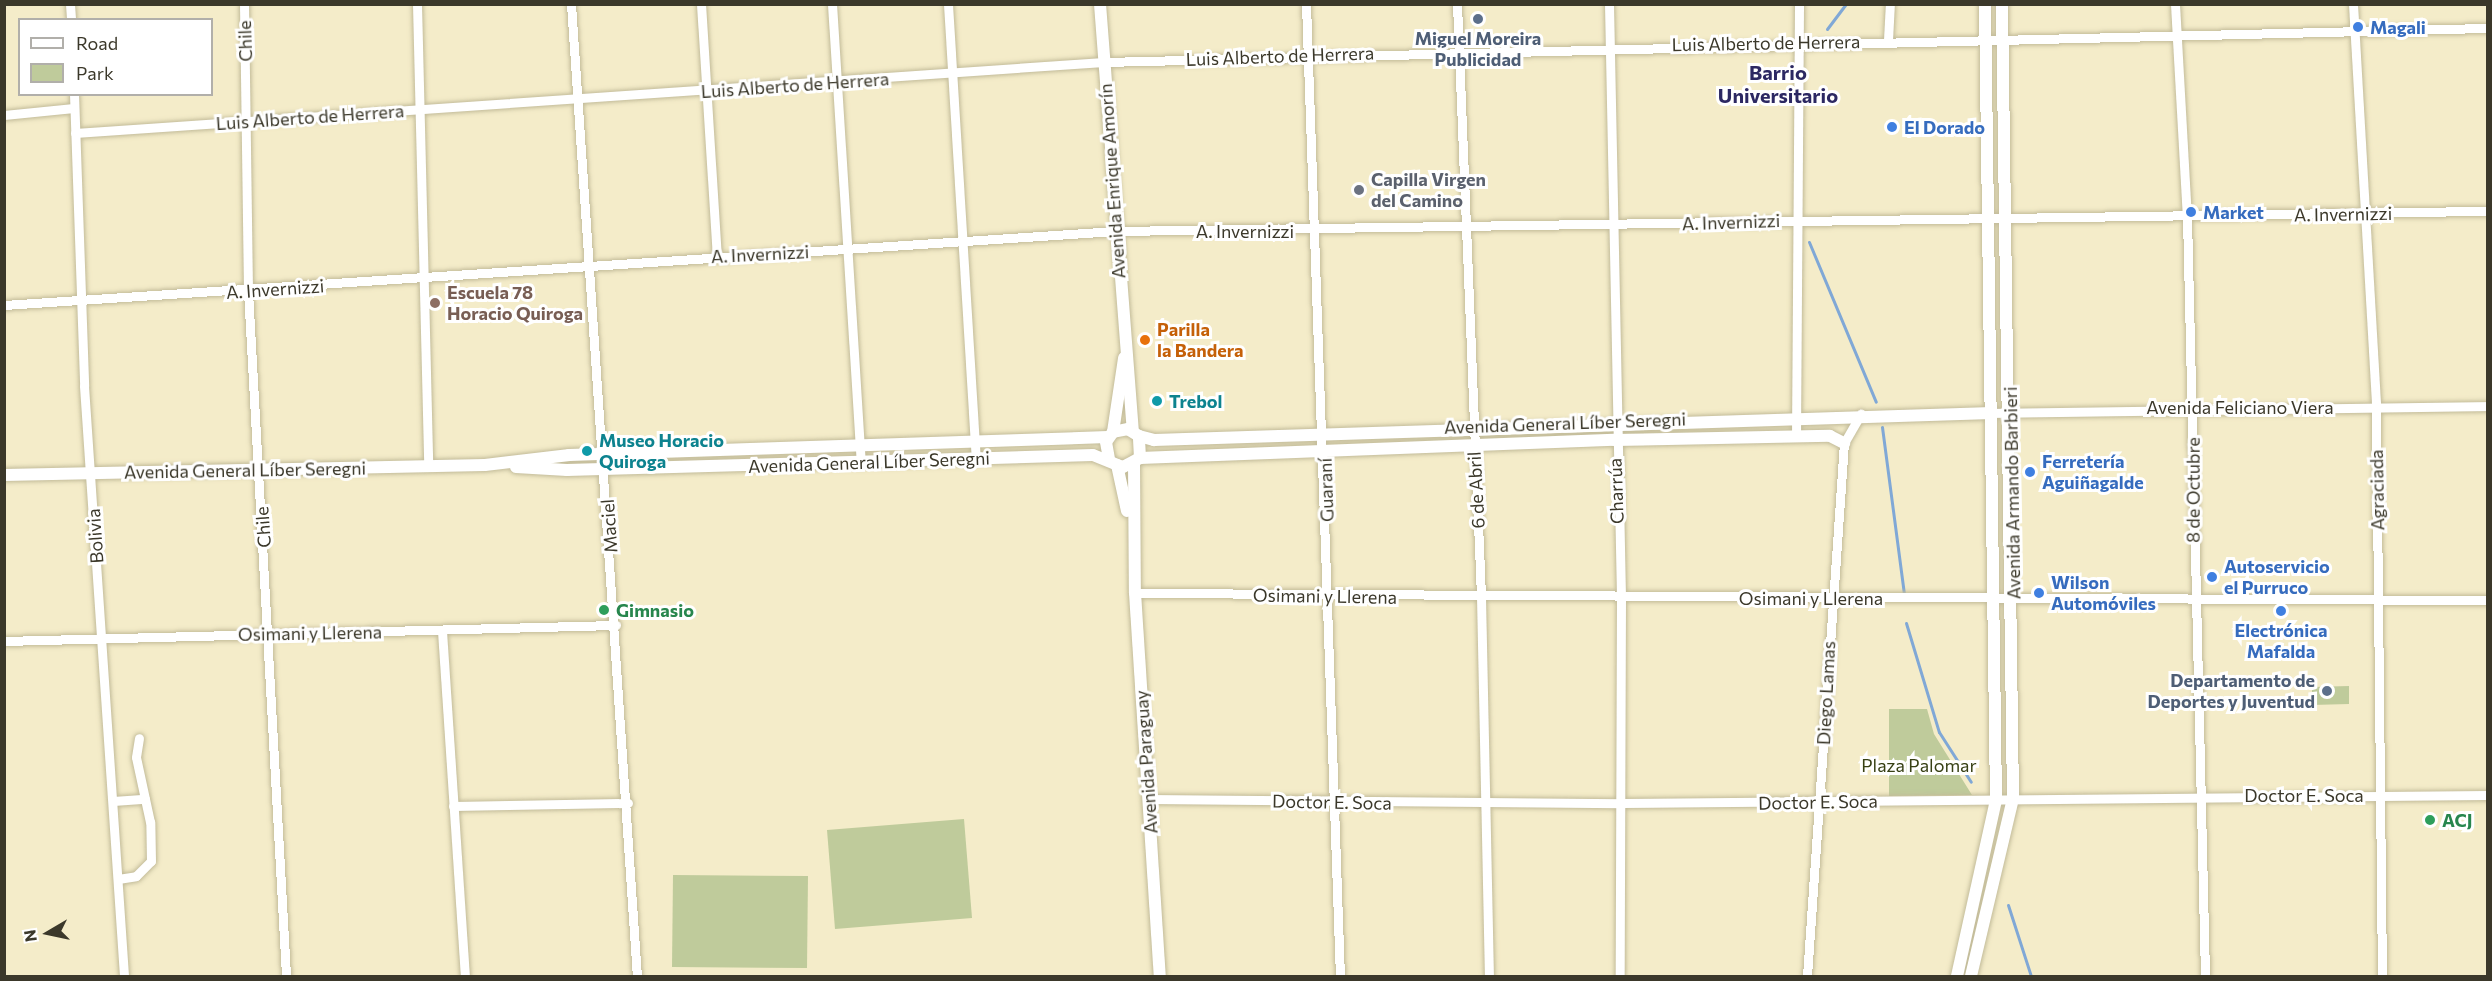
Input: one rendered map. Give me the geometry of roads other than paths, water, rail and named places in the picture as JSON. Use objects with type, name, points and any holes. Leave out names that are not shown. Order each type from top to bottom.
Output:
[{"type":"street","name":"Chile","points":[[244,4],[248,121],[248,291],[270,634],[286,976]]},
{"type":"street","points":[[417,4],[428,466]]},
{"type":"street","name":"Maciel","points":[[571,4],[606,470],[637,976]]},
{"type":"street","points":[[701,4],[717,256]]},
{"type":"street","points":[[831,4],[861,463]]},
{"type":"street","points":[[948,4],[976,459]]},
{"type":"street","name":"Avenida Enrique Amorín","points":[[1100,4],[1124,358],[1136,433],[1137,461]]},
{"type":"street","name":"Guaraní","points":[[1306,4],[1325,449],[1337,802],[1340,976]]},
{"type":"street","name":"6 de Abril","points":[[1457,4],[1473,444],[1481,597],[1489,976]]},
{"type":"street","name":"Charrúa","points":[[1609,4],[1614,440],[1621,598],[1620,976]]},
{"type":"street","points":[[1796,436],[1801,415],[1799,4]]},
{"type":"street","points":[[1888,40],[1890,4]]},
{"type":"street","name":"Avenida Armando Barbieri","points":[[1957,976],[1996,800],[1996,599],[1985,4]]},
{"type":"street","name":"Avenida Armando Barbieri","points":[[1971,976],[2013,799],[2011,411],[2002,4]]},
{"type":"street","name":"8 de Octubre","points":[[2175,4],[2187,217],[2194,597],[2205,976]]},
{"type":"street","name":"Agraciada","points":[[2354,4],[2368,214],[2376,407],[2382,976]]},
{"type":"street","name":"Luis Alberto de Herrera","points":[[75,133],[952,75],[1104,62],[1458,49],[2487,28]]},
{"type":"street","name":"Bolivia","points":[[74,96],[80,302],[124,976]]},
{"type":"street","points":[[4,115],[74,108]]},
{"type":"street","name":"A. Invernizzi","points":[[4,305],[423,279],[589,264],[846,248],[963,238],[1116,231],[1466,230],[1801,220],[2187,217],[2487,211]]},
{"type":"street","name":"Avenida Enrique Amorín","points":[[1113,462],[1110,435],[1124,358]]},
{"type":"street","name":"Avenida Feliciano Viera","points":[[1992,413],[2192,406],[2487,406]]},
{"type":"street","name":"Avenida General Líber Seregni","points":[[485,465],[604,454],[975,444],[1136,433],[1154,440],[1324,431],[1801,415],[1992,413]]},
{"type":"street","name":"Diego Lamas","points":[[1807,976],[1820,802],[1831,598],[1844,443],[1862,414]]},
{"type":"street","name":"Avenida General Líber Seregni","points":[[4,475],[485,465],[606,470],[976,459],[1113,462],[1325,449],[1796,436],[1830,436],[1844,443]]},
{"type":"street","name":"Avenida Paraguay","points":[[1137,461],[1133,548],[1135,593],[1160,976]]},
{"type":"street","name":"Avenida Paraguay","points":[[1113,462],[1133,548]]},
{"type":"street","name":"Osimani y Llerena","points":[[1135,593],[1329,597],[2013,599],[2194,597],[2487,600]]},
{"type":"street","name":"Osimani y Llerena","points":[[4,641],[616,625]]},
{"type":"street","points":[[442,631],[465,976]]},
{"type":"street","points":[[118,879],[136,876],[151,861],[145,798],[136,757],[138,738]]},
{"type":"street","name":"Doctor E. Soca","points":[[1148,799],[1622,803],[1996,800],[2200,795],[2487,795]]},
{"type":"street","points":[[113,801],[145,798]]},
{"type":"street","points":[[453,806],[628,803]]},
{"type":"waterway","points":[[1827,29],[1846,4]]},
{"type":"waterway","points":[[1809,242],[1876,402]]},
{"type":"waterway","points":[[1882,427],[1904,594]]},
{"type":"waterway","points":[[1906,623],[1939,732],[1971,782]]},
{"type":"waterway","points":[[2008,905],[2031,976]]},
{"type":"place","name":"Miguel Moreira Publicidad","points":[[1478,19]]},
{"type":"place","name":"Magali","points":[[2358,27]]},
{"type":"place","name":"El Dorado","points":[[1892,127]]},
{"type":"place","name":"Capilla Virgen del Camino","points":[[1359,190]]},
{"type":"place","name":"Market","points":[[2191,212]]},
{"type":"place","name":"Escuela 78 Horacio Quiroga","points":[[435,303]]},
{"type":"place","name":"Parilla la Bandera","points":[[1145,340]]},
{"type":"place","name":"Trebol","points":[[1157,401]]},
{"type":"place","name":"Museo Horacio Quiroga","points":[[587,451]]},
{"type":"place","name":"Ferretería Aguiñagalde","points":[[2030,472]]},
{"type":"place","name":"Autoservicio el Purruco","points":[[2212,577]]},
{"type":"place","name":"Wilson Automóviles","points":[[2039,593]]},
{"type":"place","name":"Gimnasio","points":[[604,610]]},
{"type":"place","name":"Electrónica Mafalda","points":[[2281,611]]},
{"type":"place","name":"Departamento de Deportes y Juventud","points":[[2327,691]]},
{"type":"place","name":"ACJ","points":[[2430,820]]},
{"type":"district","name":"Barrio Universitario","points":[[1778,84]]},
{"type":"park label","name":"Plaza Palomar","points":[[1919,765]]}]
